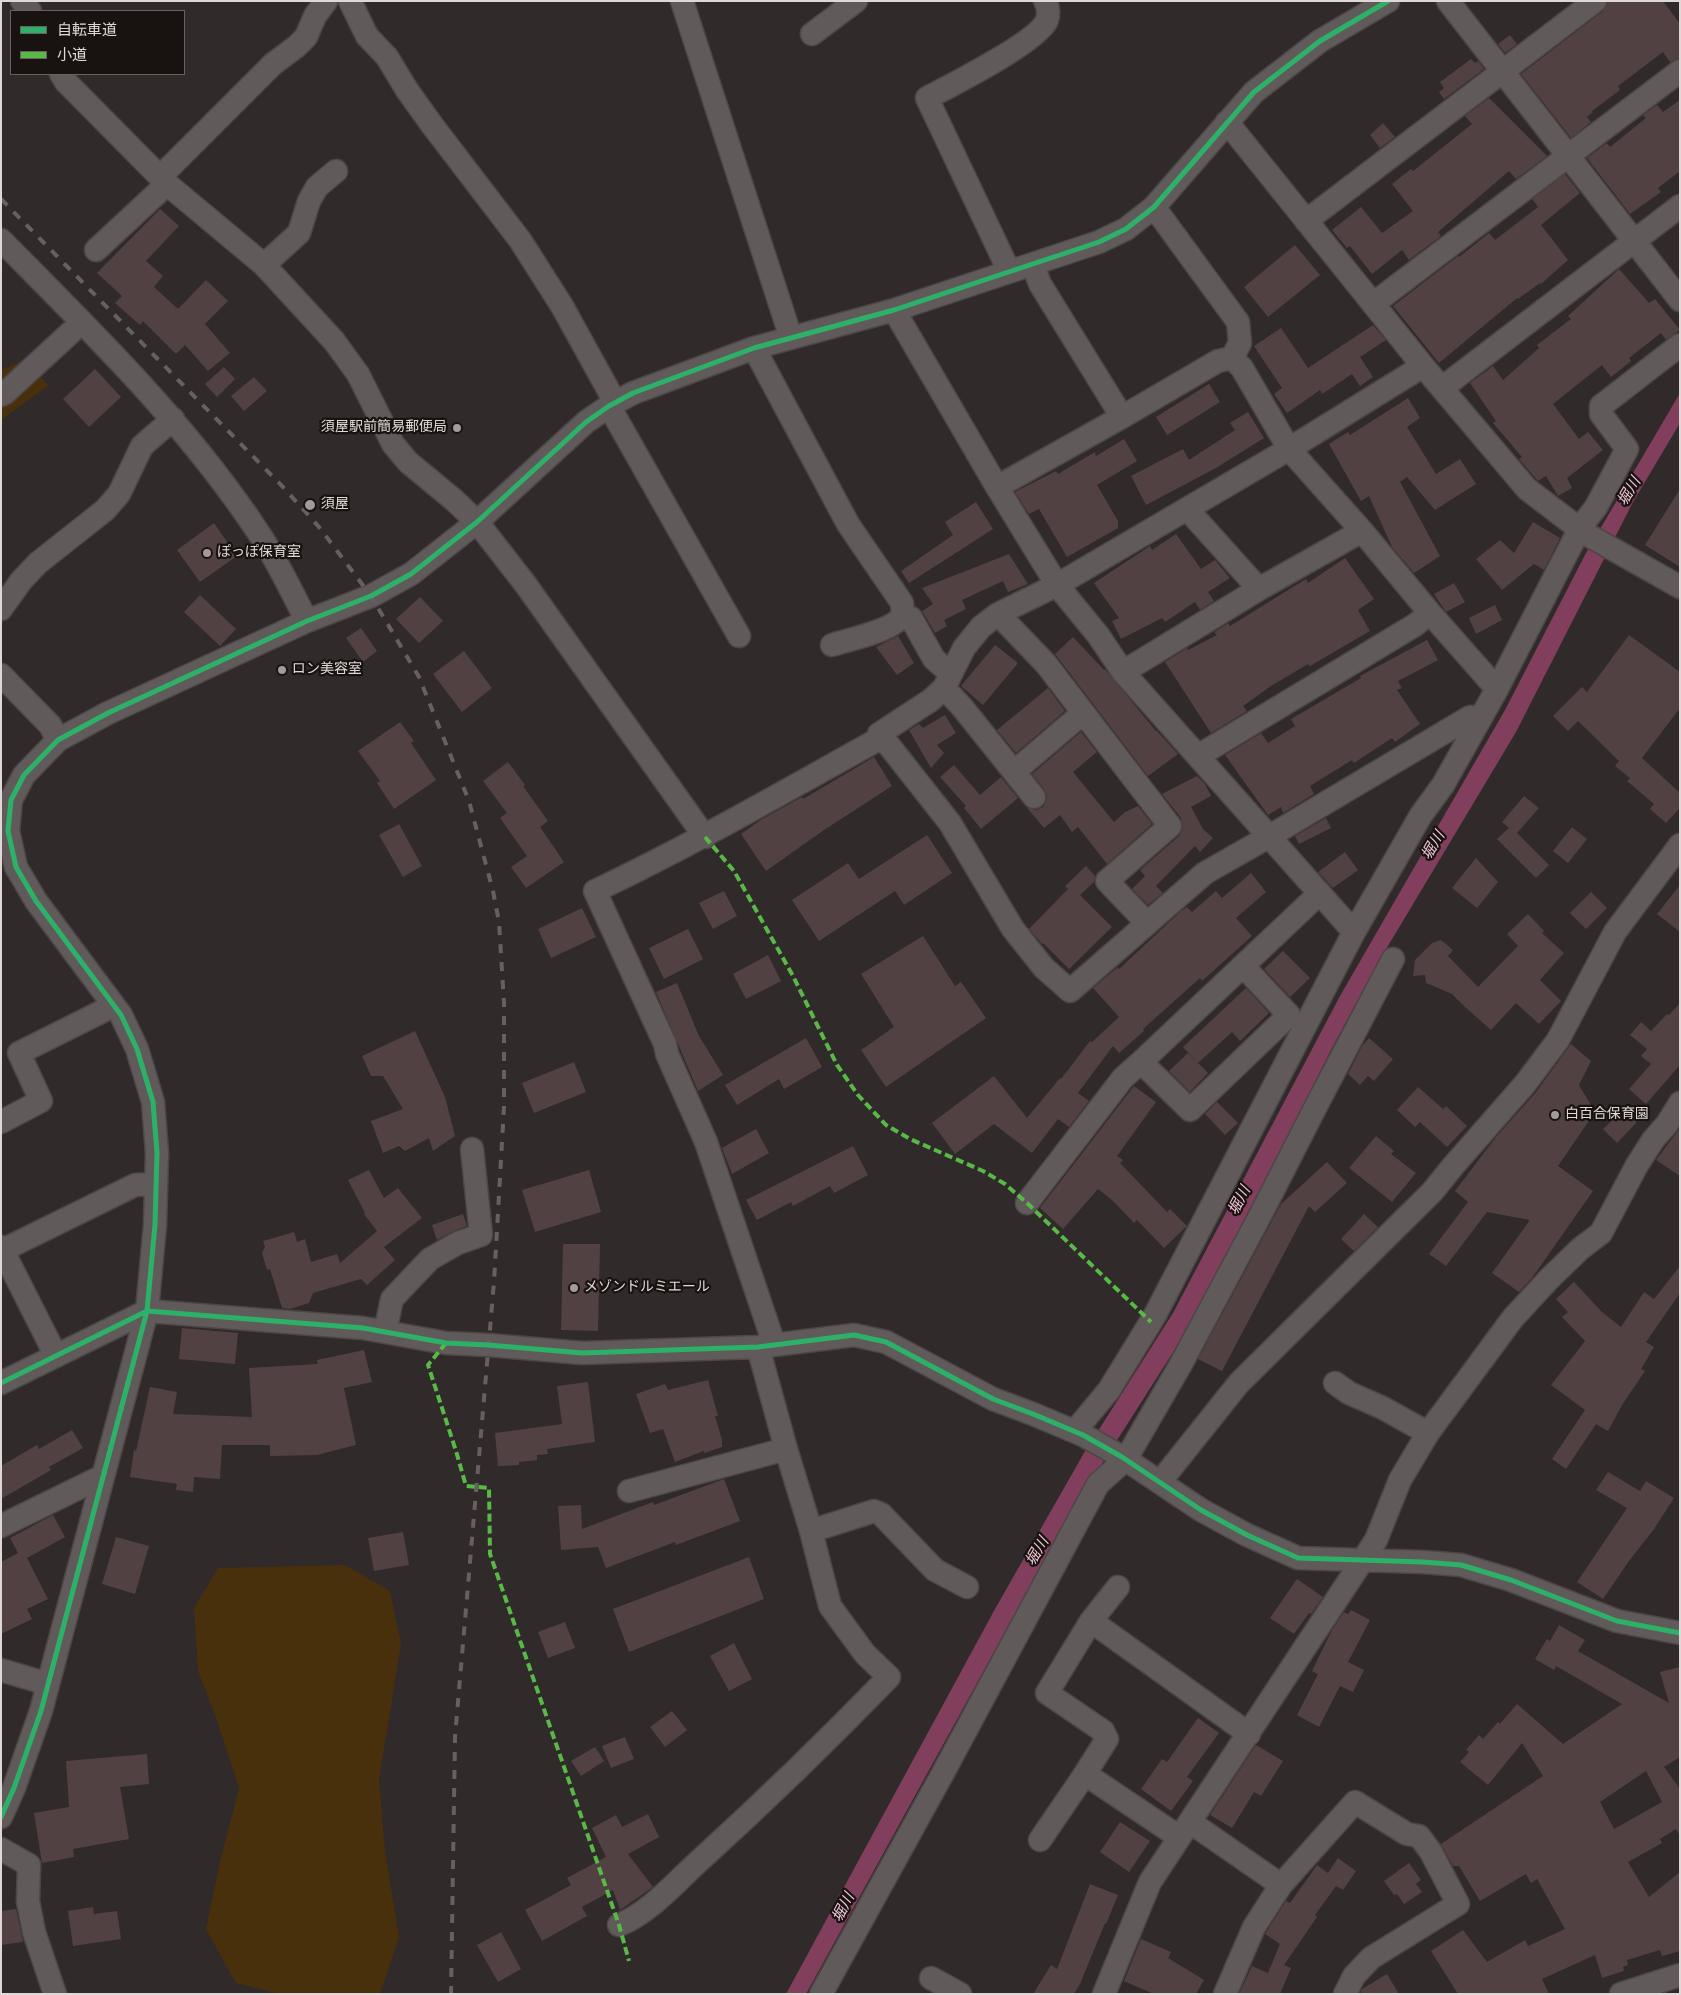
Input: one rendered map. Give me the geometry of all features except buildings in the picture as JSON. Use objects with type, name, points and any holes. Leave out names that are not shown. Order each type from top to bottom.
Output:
[{"type":"street","points":[[96,250],[273,64],[306,37],[315,16],[326,1]]},
{"type":"street","points":[[350,1],[367,36],[387,57],[407,90],[432,125],[520,240],[562,306],[612,404],[739,636]]},
{"type":"street","points":[[682,1],[791,338]]},
{"type":"street","points":[[812,34],[856,1]]},
{"type":"street","points":[[1009,271],[927,98],[982,70],[1030,38],[1047,21],[1048,6],[1045,1]]},
{"type":"street","points":[[1,1817],[17,1779],[48,1684],[146,1311],[155,1225],[157,1153],[153,1102],[137,1049],[121,1015],[36,901],[16,867],[5,831],[11,800],[24,775],[58,740],[108,713],[307,621],[371,596],[411,574],[476,522],[586,422],[612,404],[660,382],[754,348],[894,310],[1099,242],[1126,229],[1154,207],[1254,92],[1320,41],[1388,1]]},
{"type":"street","points":[[1448,1],[1680,300]]},
{"type":"street","points":[[1306,221],[1594,1]]},
{"type":"street","points":[[1373,304],[1680,71]]},
{"type":"street","points":[[62,75],[66,82],[164,180],[264,265],[338,347],[358,374],[393,444],[408,462],[454,500],[476,522],[543,608],[705,837]]},
{"type":"street","points":[[1227,122],[1423,366],[1527,490],[1583,531],[1680,587]]},
{"type":"street","points":[[264,265],[299,233],[309,201],[317,187],[336,171]]},
{"type":"street","points":[[1442,388],[1680,206]]},
{"type":"street","points":[[1154,207],[1238,322],[1240,342],[1232,358]]},
{"type":"street","points":[[1,240],[173,419],[217,474],[261,536],[307,621]]},
{"type":"street","points":[[1033,265],[1040,284],[1122,417]]},
{"type":"street","points":[[894,310],[997,487],[1057,585],[1098,635],[1123,672],[1354,932]]},
{"type":"street","points":[[1,395],[81,323]]},
{"type":"street","points":[[1079,1433],[1109,1390],[1155,1314],[1354,932],[1421,815],[1443,785],[1627,449],[1600,414],[1601,406],[1680,344]]},
{"type":"street","points":[[754,348],[848,524],[902,604],[903,614],[898,621],[887,628],[832,645]]},
{"type":"street","points":[[997,487],[1218,361],[1232,358]]},
{"type":"street","points":[[1232,358],[1242,368],[1288,449],[1362,531],[1430,613],[1497,689]]},
{"type":"street","points":[[619,1925],[635,1919],[704,1856],[808,1760],[889,1677],[866,1654],[830,1606],[811,1531],[786,1449],[766,1346],[706,1142],[667,1054],[665,1044],[595,891],[705,837],[879,738],[879,734],[931,700],[948,681],[964,648],[981,627],[998,614],[1057,585],[1288,449],[1423,366]]},
{"type":"street","points":[[1,609],[21,581],[38,563],[105,510],[119,494],[142,446],[173,419]]},
{"type":"street","points":[[1187,509],[1259,589]]},
{"type":"street","points":[[1123,672],[1259,589],[1362,531]]},
{"type":"street","points":[[1198,756],[1415,625],[1430,613]]},
{"type":"street","points":[[903,614],[911,618],[962,707],[1034,797]]},
{"type":"street","points":[[998,614],[1046,664],[1170,826],[1107,881],[1147,923]]},
{"type":"street","points":[[1,675],[50,725],[58,740]]},
{"type":"street","points":[[1014,771],[1083,713]]},
{"type":"street","points":[[879,738],[887,743],[950,823],[1013,929],[1044,968],[1070,991],[1205,873],[1470,717],[1480,718]]},
{"type":"street","points":[[1160,1482],[1239,1383],[1432,1192],[1525,1084],[1558,1040],[1615,932],[1680,845]]},
{"type":"street","points":[[1027,1203],[1123,1078],[1320,892]]},
{"type":"street","points":[[821,1994],[943,1773],[1098,1484],[1124,1458],[1216,1301],[1393,958]]},
{"type":"street","points":[[1141,1062],[1190,1110],[1290,1015],[1243,966]]},
{"type":"street","points":[[1,1122],[41,1101],[18,1054],[102,1012],[113,1004]]},
{"type":"street","points":[[1104,1994],[1150,1882],[1376,1540],[1400,1480],[1428,1433],[1513,1318],[1580,1249],[1601,1233],[1638,1164],[1653,1140],[1667,1124],[1680,1102]]},
{"type":"street","points":[[385,1332],[392,1299],[424,1266],[430,1260],[458,1243],[481,1235],[472,1149]]},
{"type":"street","points":[[56,1356],[2,1250],[135,1185],[156,1184]]},
{"type":"street","points":[[1,1383],[146,1311],[362,1328],[446,1343],[582,1353],[766,1346],[854,1335],[886,1342],[992,1399],[1079,1433],[1124,1458],[1200,1510],[1247,1535],[1298,1558],[1461,1565],[1511,1580],[1617,1621],[1680,1633]]},
{"type":"street","points":[[1335,1383],[1349,1393],[1383,1408],[1428,1433]]},
{"type":"street","points":[[629,1491],[786,1449]]},
{"type":"street","points":[[1,1526],[103,1476]]},
{"type":"street","points":[[811,1531],[874,1511],[881,1514],[935,1570],[967,1588]]},
{"type":"street","points":[[1040,1840],[1107,1739],[1103,1731],[1047,1694],[1090,1621],[1118,1587]]},
{"type":"street","points":[[1090,1621],[1249,1734]]},
{"type":"street","points":[[1,1670],[48,1684]]},
{"type":"street","points":[[1085,1774],[1281,1885]]},
{"type":"street","points":[[1225,1994],[1254,1927],[1281,1885],[1355,1802],[1407,1834],[1419,1836],[1431,1852],[1458,1904],[1371,1958],[1354,1976],[1345,1994]]},
{"type":"street","points":[[1,1849],[29,1865],[28,1901],[34,1932],[55,1994]]},
{"type":"street","points":[[1621,1994],[1680,1975]]},
{"type":"street","points":[[931,1978],[960,1994]]},
{"type":"shaded area","points":[[21,361],[49,385],[1,420],[1,370]]},
{"type":"shaded area","points":[[345,1565],[390,1591],[401,1644],[379,1780],[385,1851],[399,1937],[380,1994],[280,1994],[236,1983],[206,1929],[220,1862],[239,1788],[217,1720],[198,1671],[194,1608],[218,1568]]},
{"type":"water","name":"堀川","points":[[1680,393],[1680,423],[1633,502],[1516,732],[1379,961],[1332,1048],[1263,1186],[1177,1346],[1100,1467],[1027,1592],[806,1994],[786,1994],[995,1609],[1084,1453],[1173,1313],[1340,996],[1505,710],[1586,553]]},
{"type":"railway","points":[[1,199],[283,487],[319,527],[371,596],[419,677],[469,801],[493,891],[499,922],[504,1003],[504,1107],[494,1282],[455,1737],[451,1994]]},
{"type":"marked path","points":[[705,837],[734,871],[793,976],[837,1065],[858,1095],[886,1125],[910,1139],[983,1171],[1005,1184],[1151,1322]]},
{"type":"marked path","points":[[446,1343],[428,1365],[466,1486],[489,1488],[490,1554],[619,1925],[629,1961]]},
{"type":"cycle path","points":[[1,1817],[14,1788],[41,1711],[147,1311],[155,1225],[157,1153],[153,1102],[137,1049],[121,1015],[36,901],[16,867],[8,831],[11,800],[24,775],[58,740],[108,713],[307,621],[371,596],[411,574],[477,522],[586,422],[609,406],[633,393],[754,348],[894,310],[1099,242],[1126,229],[1154,207],[1254,92],[1320,41],[1388,1]]},
{"type":"cycle path","points":[[1,1383],[147,1311],[363,1328],[446,1343],[582,1353],[758,1347],[854,1335],[886,1342],[993,1399],[1083,1435],[1122,1457],[1201,1510],[1247,1535],[1298,1558],[1461,1565],[1511,1580],[1617,1621],[1680,1633]]},
{"type":"place","name":"須屋駅前簡易郵便局","points":[[457,428]]},
{"type":"place","name":"須屋","points":[[310,505]]},
{"type":"place","name":"ぽっぽ保育室","points":[[207,553]]},
{"type":"place","name":"ロン美容室","points":[[282,670]]},
{"type":"place","name":"白百合保育園","points":[[1555,1115]]},
{"type":"place","name":"メゾンドルミエール","points":[[574,1288]]}]
